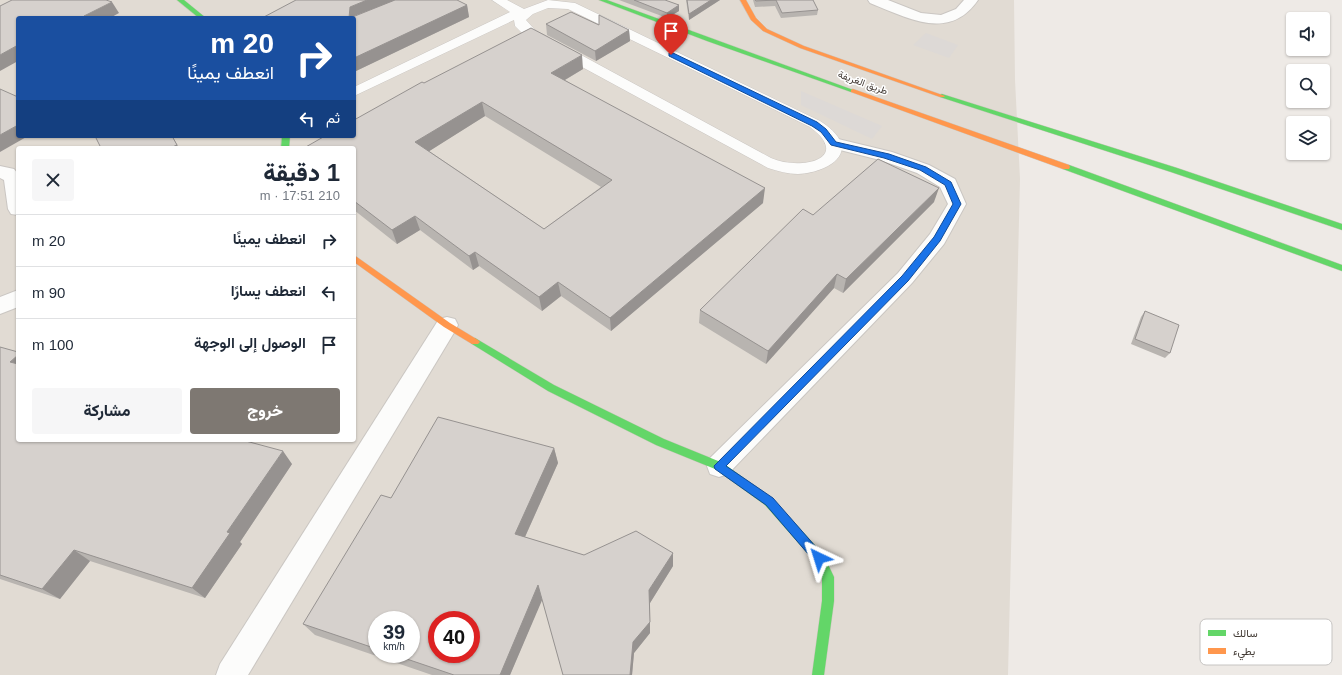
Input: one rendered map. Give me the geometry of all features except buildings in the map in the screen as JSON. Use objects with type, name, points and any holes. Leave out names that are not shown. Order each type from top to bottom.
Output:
[{"type":"main road","points":[[180,0],[200,16]]},
{"type":"main road","name":"طريق الغريفة","points":[[602,0],[700,38],[768,60],[1342,268]]},
{"type":"main road","name":"طريق الغريفة","points":[[743,0],[752,19],[765,30],[802,47],[942,96],[1131,157],[1342,228]]},
{"type":"main road","points":[[356,259],[447,325],[551,388],[660,442],[719,466],[770,502],[819,558],[828,577],[828,601],[818,675]]},
{"type":"street","points":[[874,0],[928,20],[939,20],[951,18],[962,12],[971,0]]},
{"type":"street","points":[[719,466],[905,278],[937,239],[957,204],[948,183],[923,169],[886,156],[834,143]]},
{"type":"street","points":[[0,172],[8,173],[13,180],[16,198]]},
{"type":"street","points":[[0,306],[16,299]]},
{"type":"street","points":[[231,675],[447,325]]},
{"type":"lane","points":[[498,0],[522,13]]},
{"type":"lane","points":[[356,91],[522,13],[548,4],[570,6],[815,124],[824,130],[834,143],[833,152],[829,158],[812,168],[800,169],[776,166],[530,32],[520,24],[522,13]]},
{"type":"shaded area","points":[[0,0],[1014,0],[1015,80],[1020,179],[1008,675],[0,675]]},
{"type":"shaded area","points":[[926,33],[958,45],[949,58],[913,45]]},
{"type":"shaded area","points":[[801,91],[882,126],[872,139],[801,105]]},
{"type":"traffic: fast","points":[[180,0],[200,16]]},
{"type":"traffic: fast","points":[[602,0],[853,91]]},
{"type":"traffic: fast","points":[[942,96],[1174,170],[1342,227]]},
{"type":"traffic: fast","points":[[285,146],[286,138]]},
{"type":"traffic: fast","points":[[1066,167],[1342,268]]},
{"type":"traffic: fast","points":[[475,342],[551,388],[660,442],[719,466],[769,502],[819,558],[828,577],[828,601],[818,675]]},
{"type":"traffic: slow","points":[[743,0],[753,19],[765,30],[802,47],[942,96]]},
{"type":"traffic: slow","points":[[853,91],[1066,167]]},
{"type":"traffic: slow","points":[[356,259],[447,325],[475,342]]},
{"type":"route","points":[[671,55],[815,124],[824,130],[834,143],[886,156],[923,169],[948,183],[957,204],[937,239],[905,278],[719,466],[770,502],[819,558]]}]
